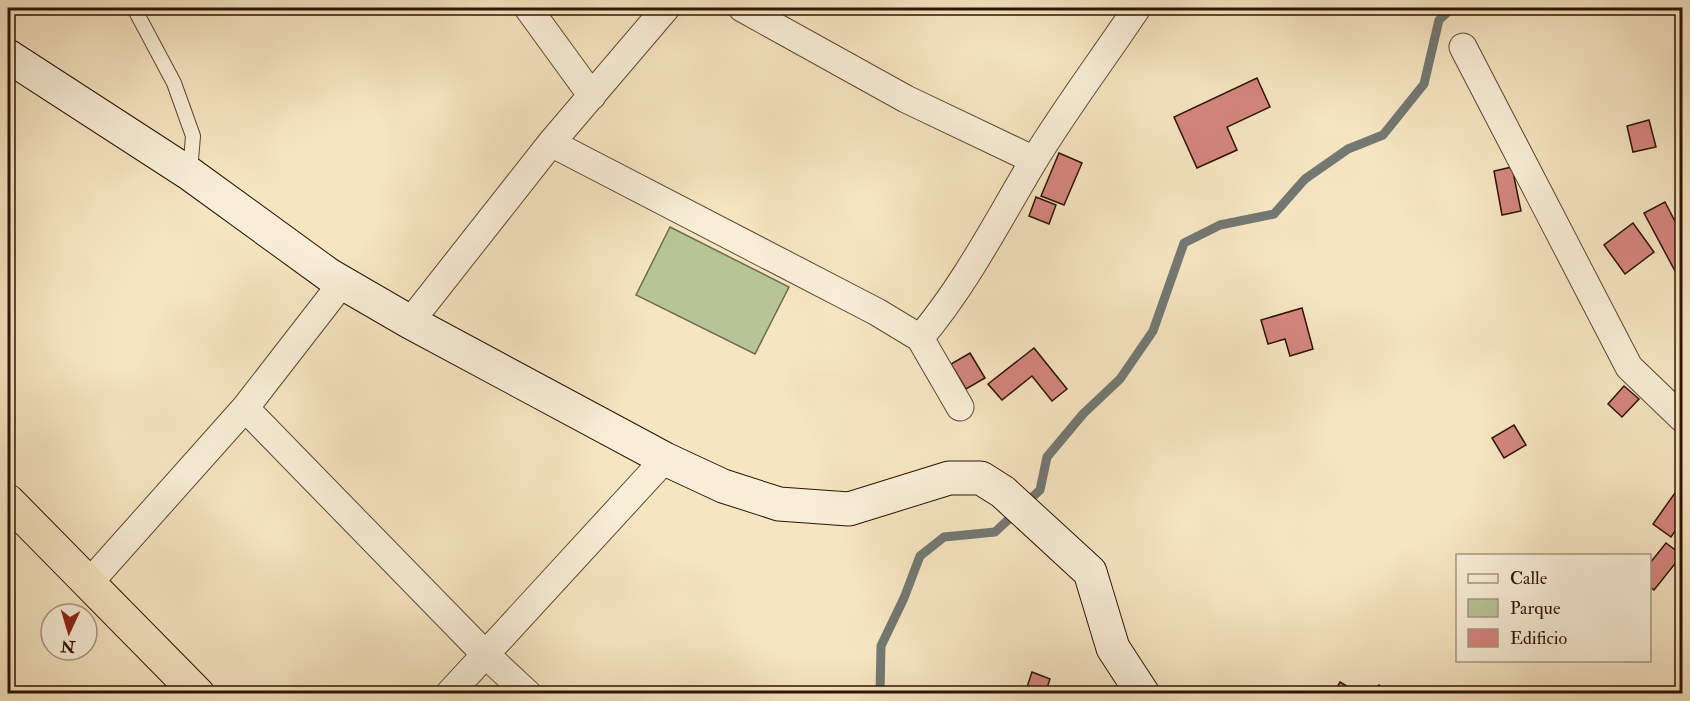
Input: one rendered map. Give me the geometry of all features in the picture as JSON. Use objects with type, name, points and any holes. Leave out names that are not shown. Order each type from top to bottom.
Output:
[{"type":"highway","points":[[8,501],[198,693]]},
{"type":"street","points":[[528,8],[592,96]]},
{"type":"street","points":[[410,322],[551,143],[666,8]]},
{"type":"street","points":[[742,8],[906,99],[1034,160]]},
{"type":"street","points":[[920,338],[940,315],[965,277],[1034,160],[1137,8]]},
{"type":"street","points":[[1463,47],[1629,367],[1683,418]]},
{"type":"street","points":[[8,56],[190,174],[342,283],[665,459],[723,486],[779,504],[849,509],[949,478],[981,478],[1003,492],[1090,572],[1113,648],[1143,693]]},
{"type":"street","points":[[551,143],[878,312],[920,338],[960,407]]},
{"type":"street","points":[[89,584],[245,408],[342,283]]},
{"type":"street","points":[[245,408],[484,653],[528,693]]},
{"type":"street","points":[[449,693],[665,459]]},
{"type":"lane","points":[[134,8],[174,83],[193,136],[190,174]]},
{"type":"green space","points":[[670,227],[789,287],[755,354],[636,295]]},
{"type":"building","points":[[1257,78],[1270,107],[1227,127],[1237,150],[1197,168],[1174,117]]},
{"type":"building","points":[[1649,120],[1656,147],[1633,152],[1627,126]]},
{"type":"building","points":[[1059,153],[1082,163],[1064,205],[1041,196]]},
{"type":"building","points":[[1512,167],[1521,211],[1502,215],[1494,171]]},
{"type":"building","points":[[1036,197],[1056,205],[1049,224],[1029,216]]},
{"type":"building","points":[[1665,202],[1682,235],[1682,267],[1675,271],[1644,213]]},
{"type":"building","points":[[1633,223],[1654,252],[1625,274],[1604,245]]},
{"type":"building","points":[[1302,308],[1313,349],[1290,356],[1285,339],[1268,344],[1261,320]]},
{"type":"building","points":[[1034,348],[1067,389],[1052,401],[1032,376],[1002,400],[988,384]]},
{"type":"building","points":[[970,353],[985,378],[966,389],[951,364]]},
{"type":"building","points":[[1624,386],[1639,399],[1622,417],[1608,404]]},
{"type":"building","points":[[1514,425],[1526,445],[1504,458],[1492,438]]},
{"type":"building","points":[[1682,483],[1682,521],[1671,537],[1653,524]]},
{"type":"building","points":[[1666,543],[1682,555],[1654,590],[1651,588],[1651,562]]},
{"type":"building","points":[[1032,672],[1050,679],[1045,694],[1026,690]]},
{"type":"building","points":[[1340,682],[1360,694],[1333,694]]},
{"type":"building","points":[[1379,685],[1388,694],[1371,694]]},
{"type":"waterway","points":[[880,694],[881,646],[904,598],[920,556],[944,537],[995,532],[1040,490],[1047,457],[1083,414],[1120,379],[1153,331],[1184,243],[1220,225],[1274,214],[1305,179],[1348,149],[1383,135],[1424,84],[1439,20],[1452,8]]}]
